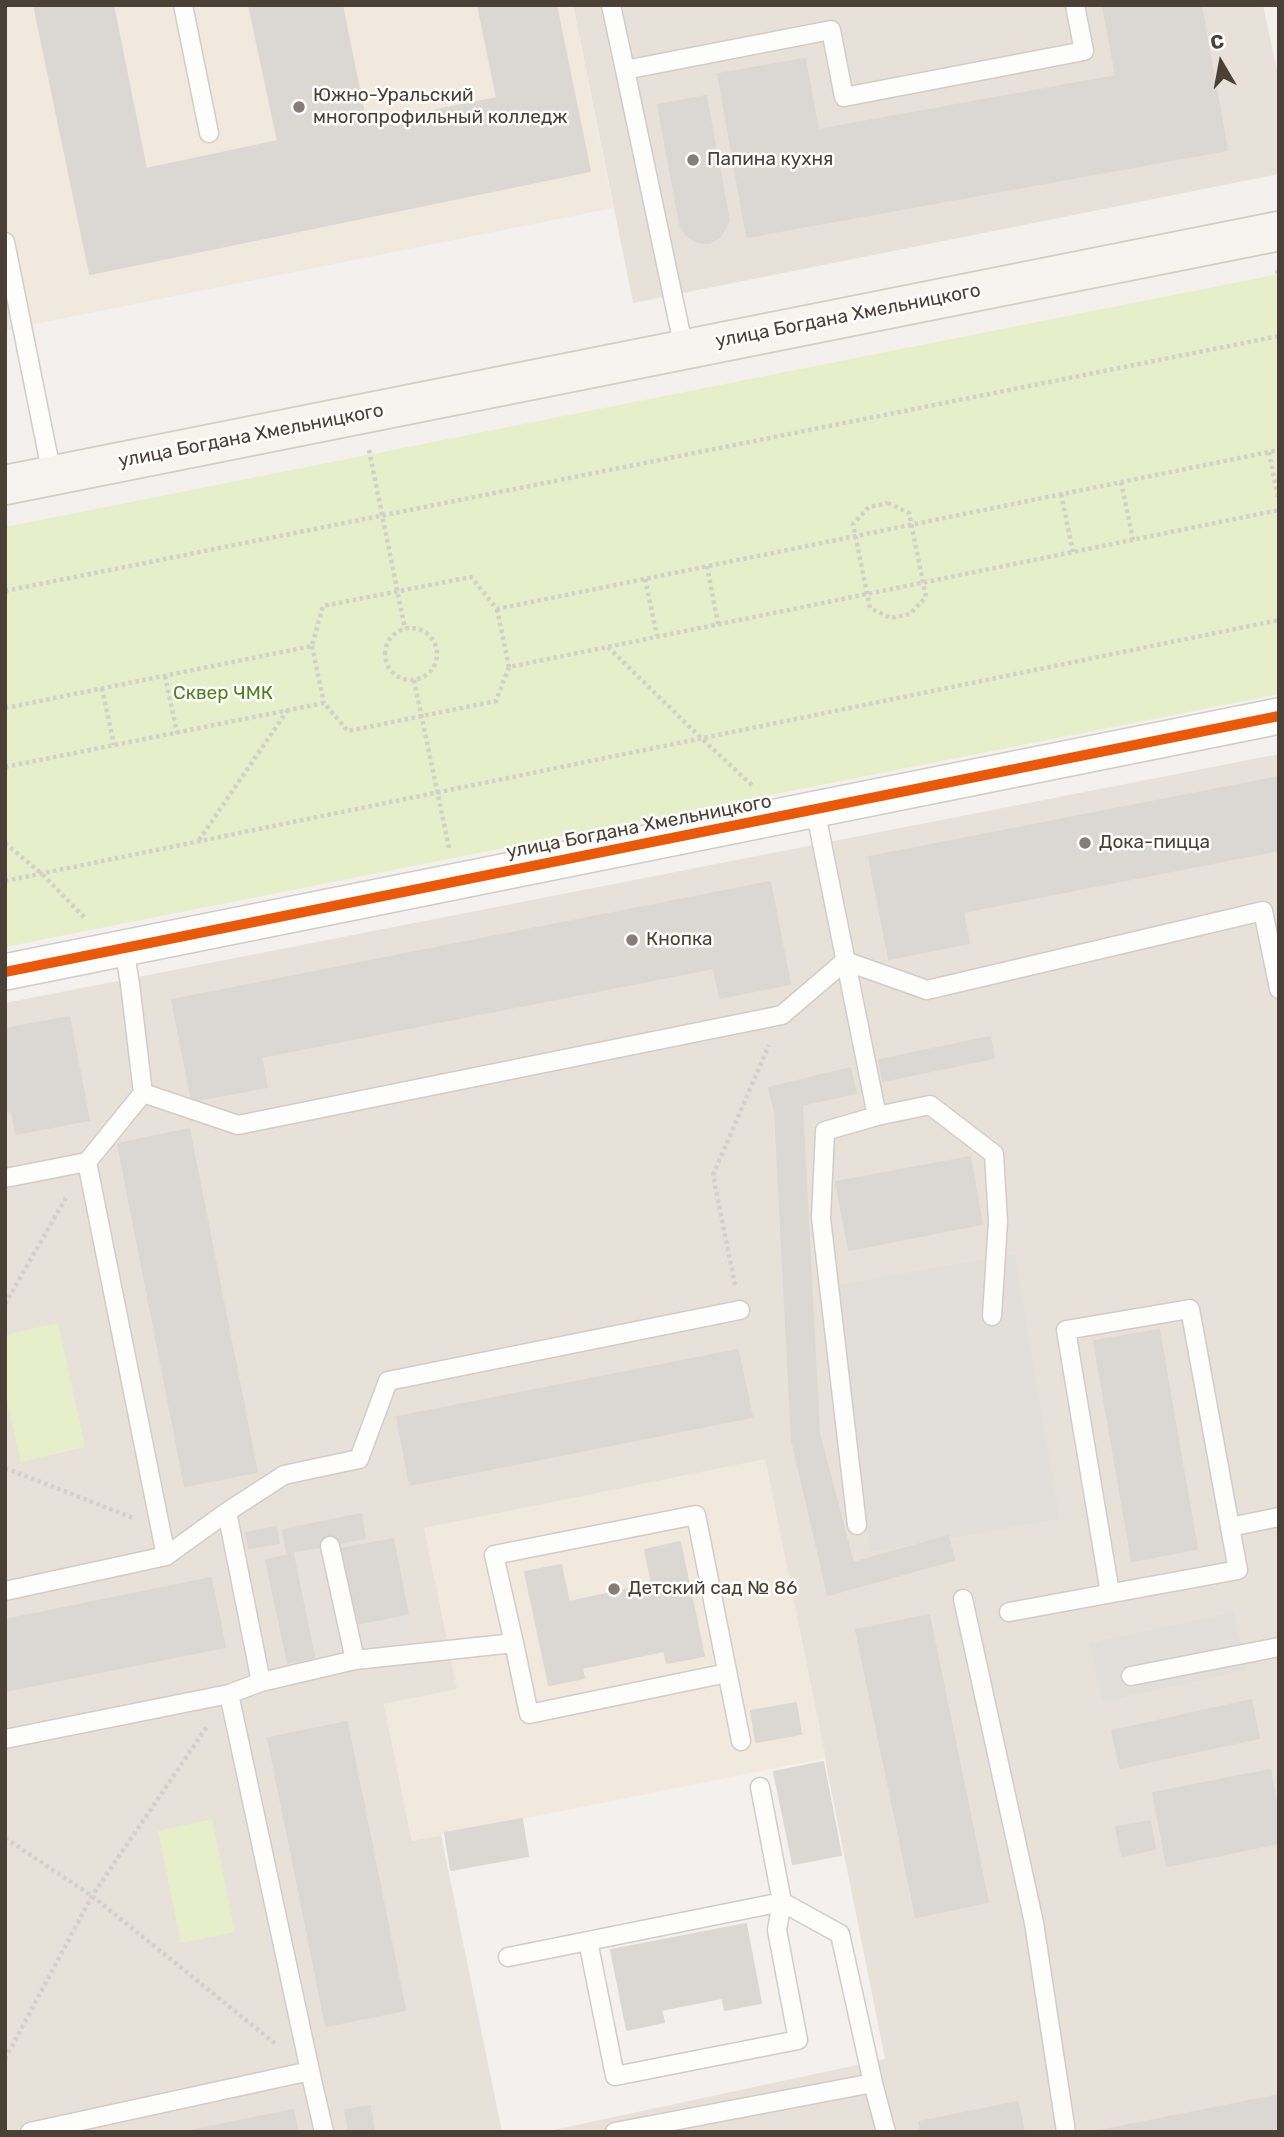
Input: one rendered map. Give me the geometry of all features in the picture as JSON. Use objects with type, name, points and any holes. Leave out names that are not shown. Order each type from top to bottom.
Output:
[{"type":"main road","name":"улица Богдана Хмельницкого","points":[[5,485],[1279,231]]},
{"type":"street","name":"улица Богдана Хмельницкого","points":[[5,972],[1279,716]]},
{"type":"lane","points":[[183,5],[209,133]]},
{"type":"lane","points":[[611,5],[684,349]]},
{"type":"lane","points":[[625,70],[831,30],[844,97],[1084,51],[1074,5]]},
{"type":"lane","points":[[5,243],[52,475]]},
{"type":"lane","points":[[815,809],[877,1116]]},
{"type":"lane","points":[[845,961],[928,990],[1263,911],[1279,989]]},
{"type":"lane","points":[[5,1178],[87,1161],[143,1093],[130,984],[115,950]]},
{"type":"lane","points":[[143,1093],[239,1125],[782,1015],[845,961]]},
{"type":"lane","points":[[857,1525],[821,1219],[825,1130],[930,1105],[994,1154],[999,1221],[992,1316]]},
{"type":"lane","points":[[87,1161],[166,1556]]},
{"type":"lane","points":[[1009,1612],[1238,1570],[1190,1309],[1066,1330],[1110,1593]]},
{"type":"lane","points":[[5,1591],[166,1556],[284,1475],[359,1459],[388,1381],[740,1310]]},
{"type":"lane","points":[[227,1512],[261,1682]]},
{"type":"lane","points":[[727,1673],[529,1714],[494,1555],[696,1515],[741,1741]]},
{"type":"lane","points":[[1230,1527],[1279,1517]]},
{"type":"lane","points":[[330,1546],[355,1660]]},
{"type":"lane","points":[[963,1599],[1034,1923],[1066,2132]]},
{"type":"lane","points":[[5,1739],[229,1694],[261,1682],[355,1660],[514,1643]]},
{"type":"lane","points":[[1131,1676],[1279,1647]]},
{"type":"lane","points":[[229,1694],[324,2132]]},
{"type":"lane","points":[[588,1941],[615,2076],[798,2040],[776,1930],[782,1902],[760,1787]]},
{"type":"lane","points":[[508,1957],[782,1902],[840,1934],[886,2132]]},
{"type":"lane","points":[[30,2132],[310,2071]]},
{"type":"lane","points":[[615,2132],[873,2083]]},
{"type":"path","points":[[1277,271],[1279,278]]},
{"type":"path","points":[[5,591],[1279,336]]},
{"type":"path","points":[[369,450],[405,629]]},
{"type":"path","points":[[497,609],[1279,450]]},
{"type":"path","points":[[1269,452],[1279,502]]},
{"type":"path","points":[[1121,482],[1133,540]]},
{"type":"path","points":[[1061,494],[1073,552]]},
{"type":"path","points":[[888,503],[909,513],[912,525],[926,597],[910,614],[891,618],[870,608],[853,524],[869,507],[888,503]]},
{"type":"path","points":[[509,667],[1279,510]]},
{"type":"path","points":[[707,566],[718,624]]},
{"type":"path","points":[[471,577],[497,609],[509,667],[496,701],[348,731],[324,704],[312,646],[323,606],[397,592],[471,577]]},
{"type":"path","points":[[645,579],[657,636]]},
{"type":"path","points":[[5,881],[1279,620]]},
{"type":"path","points":[[405,629],[425,632],[433,640],[437,650],[437,660],[432,670],[424,677],[414,680],[404,680],[396,676],[385,659],[389,640],[405,629]]},
{"type":"path","points":[[5,708],[312,646]]},
{"type":"path","points":[[608,646],[755,788]]},
{"type":"path","points":[[165,676],[177,733]]},
{"type":"path","points":[[414,680],[455,882]]},
{"type":"path","points":[[102,688],[114,745]]},
{"type":"path","points":[[5,767],[324,704]]},
{"type":"path","points":[[198,841],[287,711]]},
{"type":"path","points":[[5,843],[41,873],[115,950]]},
{"type":"path","points":[[740,1310],[713,1175],[782,1015]]},
{"type":"path","points":[[5,1304],[87,1161]]},
{"type":"path","points":[[5,1468],[160,1528]]},
{"type":"path","points":[[5,2059],[92,1896],[229,1694]]},
{"type":"path","points":[[5,1838],[92,1896],[310,2071]]},
{"type":"shaded area","name":"Южно-Уральский многопрофильный колледж","points":[[5,5],[573,5],[613,208],[5,330]]},
{"type":"shaded area","points":[[573,5],[1263,5],[1279,80],[1279,174],[633,303]]},
{"type":"shaded area","points":[[1279,754],[1279,2132],[544,2132],[885,2059],[765,1460],[457,1690],[384,1704],[412,1841],[441,1835],[502,2132],[5,2132],[5,1003]],"holes":[[[283,1530],[365,1538],[368,1544],[392,1539],[314,1657],[289,1663],[266,1560],[287,1556]]]},
{"type":"shaded area","points":[[1015,1254],[1060,1519],[870,1552],[824,1287]]},
{"type":"shaded area","name":"Детский сад № 86","points":[[765,1459],[826,1758],[412,1841],[384,1704],[457,1689],[424,1528]]},
{"type":"shaded area","points":[[361,1514],[368,1543],[393,1539],[413,1639],[288,1663],[266,1560],[287,1555],[283,1530]]},
{"type":"shaded area","points":[[1234,1612],[1247,1670],[1102,1702],[1089,1643]]},
{"type":"green space","name":"Сквер ЧМК","points":[[1279,274],[1279,694],[5,947],[5,527]]},
{"type":"green space","points":[[58,1323],[85,1447],[21,1462],[5,1391],[5,1335]]},
{"type":"green space","points":[[212,1819],[235,1932],[181,1943],[158,1831]]},
{"type":"building","points":[[34,5],[113,5],[146,169],[278,141],[249,5],[342,5],[366,124],[497,98],[478,5],[556,5],[590,171],[90,274]]},
{"type":"building","points":[[1103,5],[1201,5],[1227,150],[747,237],[718,74],[805,59],[818,130],[1116,76]]},
{"type":"building","name":"Папина кухня","points":[[706,96],[729,221],[720,237],[703,243],[686,235],[680,224],[658,105]]},
{"type":"building","points":[[1279,777],[1279,850],[963,912],[969,943],[889,959],[869,857]]},
{"type":"building","points":[[770,882],[790,984],[720,998],[714,968],[261,1057],[267,1087],[192,1101],[172,1000]]},
{"type":"building","points":[[69,1017],[89,1120],[16,1134],[12,1111],[5,1112],[5,1029]]},
{"type":"building","points":[[990,1037],[994,1058],[883,1081],[879,1060]]},
{"type":"building","points":[[850,1068],[856,1093],[802,1105],[819,1433],[853,1563],[948,1536],[954,1560],[828,1595],[792,1440],[775,1112],[769,1088]]},
{"type":"building","points":[[189,1129],[257,1472],[185,1486],[118,1144]]},
{"type":"building","points":[[970,1157],[982,1224],[849,1250],[836,1182]]},
{"type":"building","points":[[1159,1330],[1197,1549],[1132,1561],[1094,1341]]},
{"type":"building","points":[[738,1350],[752,1417],[410,1485],[397,1417]]},
{"type":"building","points":[[361,1514],[365,1538],[287,1553],[283,1530]]},
{"type":"building","points":[[276,1527],[279,1543],[249,1548],[246,1533]]},
{"type":"building","points":[[393,1539],[408,1614],[355,1624],[340,1549]]},
{"type":"building","points":[[680,1542],[704,1656],[667,1663],[664,1651],[582,1668],[584,1678],[549,1685],[525,1572],[561,1565],[569,1602],[652,1584],[645,1550]]},
{"type":"building","points":[[293,1554],[314,1657],[288,1663],[266,1560]]},
{"type":"building","points":[[211,1578],[225,1647],[5,1691],[5,1620]]},
{"type":"building","points":[[929,1615],[988,1902],[916,1917],[856,1630]]},
{"type":"building","points":[[1251,1700],[1259,1738],[1120,1768],[1112,1731]]},
{"type":"building","points":[[796,1703],[801,1734],[756,1742],[751,1711]]},
{"type":"building","points":[[347,1722],[405,2010],[326,2026],[268,1738]]},
{"type":"building","points":[[823,1762],[841,1855],[793,1864],[774,1772]]},
{"type":"building","points":[[1270,1770],[1279,1816],[1279,1843],[1167,1866],[1153,1793]]},
{"type":"building","points":[[522,1819],[528,1856],[451,1870],[445,1833]]},
{"type":"building","points":[[1150,1821],[1155,1849],[1122,1856],[1116,1827]]},
{"type":"building","points":[[746,1924],[761,2003],[725,2010],[722,1998],[661,2010],[664,2022],[627,2030],[611,1950]]},
{"type":"building","points":[[1279,2095],[1279,2132],[1094,2132]]},
{"type":"building","points":[[1018,2102],[1024,2132],[921,2132],[919,2122]]},
{"type":"building","points":[[370,2106],[374,2132],[349,2132],[345,2110]]},
{"type":"building","points":[[293,2110],[298,2132],[185,2132]]},
{"type":"cycle path","points":[[5,972],[1279,716]]},
{"type":"place","name":"Южно-Уральский многопрофильный колледж","points":[[299,107]]},
{"type":"place","name":"Папина кухня","points":[[693,160]]},
{"type":"place","name":"Дока-пицца","points":[[1085,843]]},
{"type":"place","name":"Кнопка","points":[[632,940]]},
{"type":"place","name":"Детский сад № 86","points":[[614,1589]]}]
